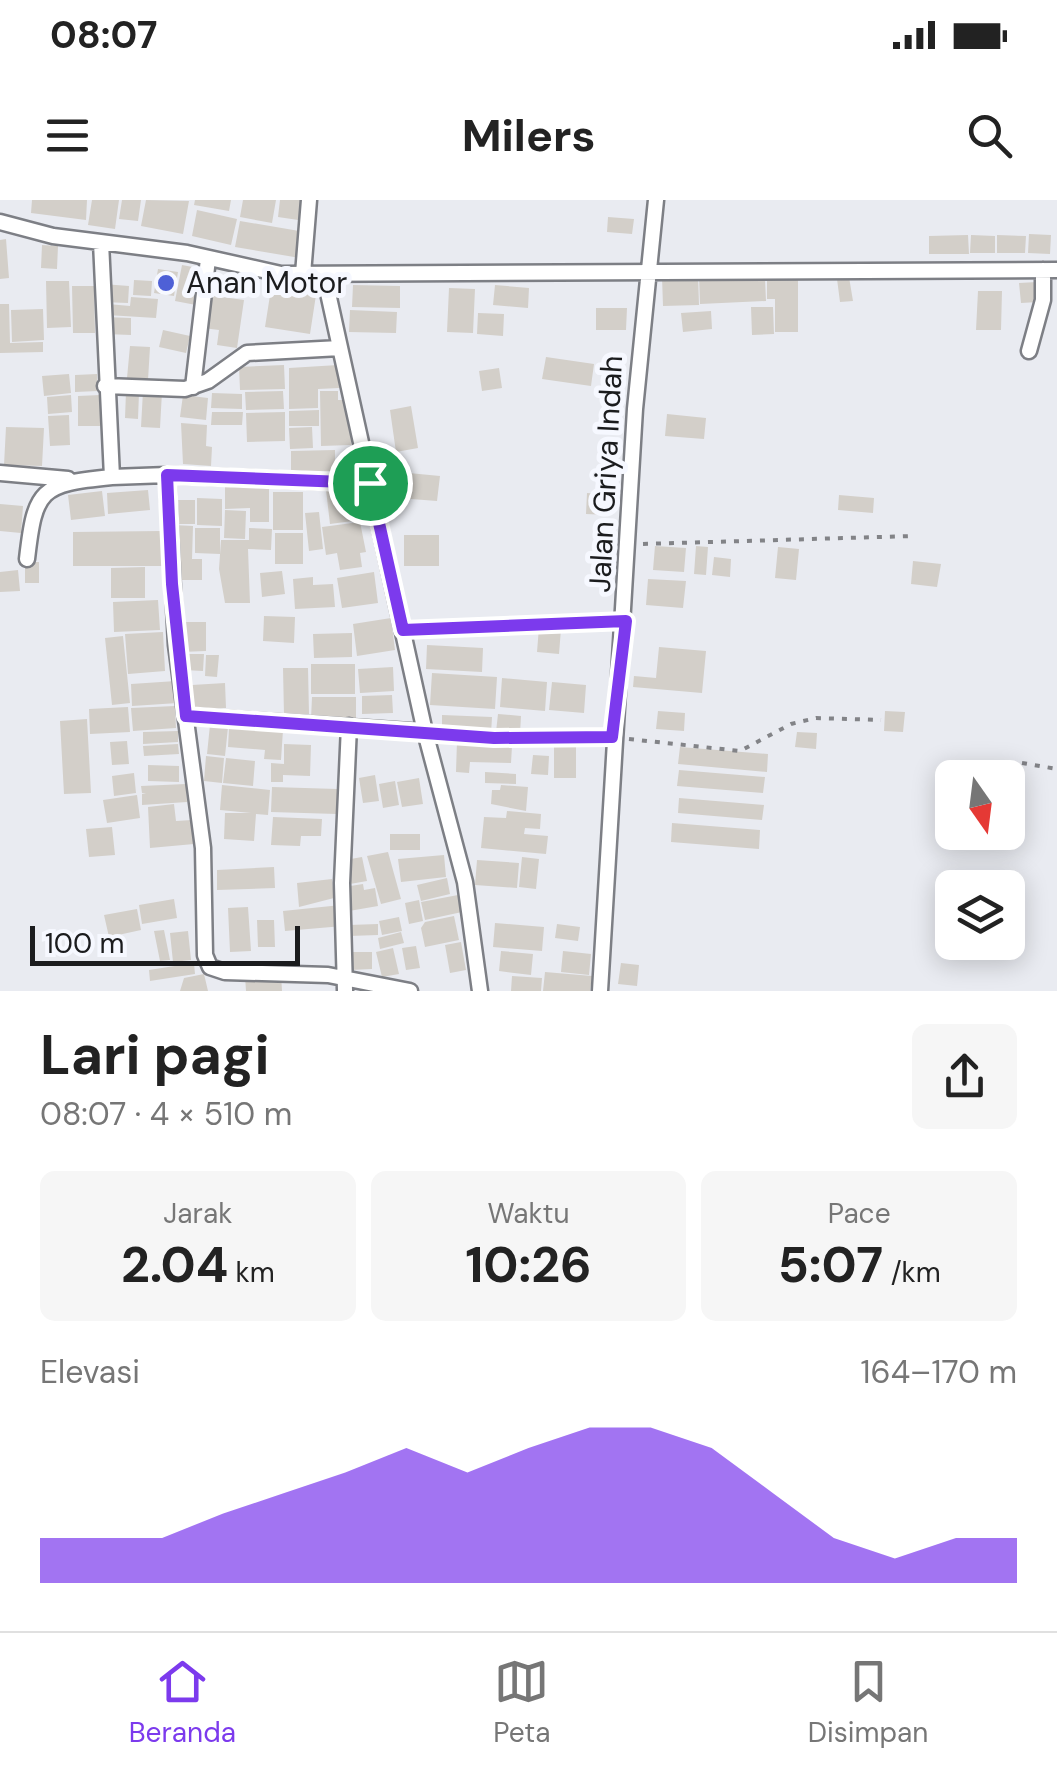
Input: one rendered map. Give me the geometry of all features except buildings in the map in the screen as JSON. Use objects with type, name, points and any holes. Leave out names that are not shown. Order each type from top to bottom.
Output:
[{"type":"street","points":[[303,274],[309,200]]},
{"type":"street","name":"Jalan Griya Indah","points":[[600,991],[612,737],[626,621],[626,544],[656,200]]},
{"type":"street","points":[[0,222],[32,232],[324,275],[1050,270],[1029,351]]},
{"type":"street","points":[[101,242],[104,386],[112,477]]},
{"type":"street","points":[[192,388],[208,258]]},
{"type":"street","points":[[324,275],[425,732],[466,882],[480,991]]},
{"type":"street","points":[[104,386],[192,388],[247,353],[340,348]]},
{"type":"street","points":[[0,473],[79,480],[167,475],[370,483]]},
{"type":"street","points":[[167,475],[172,599],[203,848],[205,955],[210,967],[225,972],[328,975],[345,986],[410,991]]},
{"type":"street","points":[[28,560],[32,510],[55,487],[79,480]]},
{"type":"street","points":[[186,716],[425,732]]},
{"type":"street","points":[[345,986],[342,883],[349,726]]},
{"type":"lane","points":[[403,630],[626,621]]},
{"type":"path","points":[[626,544],[913,536]]},
{"type":"path","points":[[425,732],[494,738],[612,737],[740,751],[791,724],[816,718],[880,720]]},
{"type":"path","points":[[1025,764],[1057,769]]},
{"type":"place","name":"Anan Motor","points":[[166,283]]},
{"type":"route","points":[[167,475],[370,483],[403,630],[626,621],[612,737],[494,738],[186,716],[176,645],[167,475]]}]
